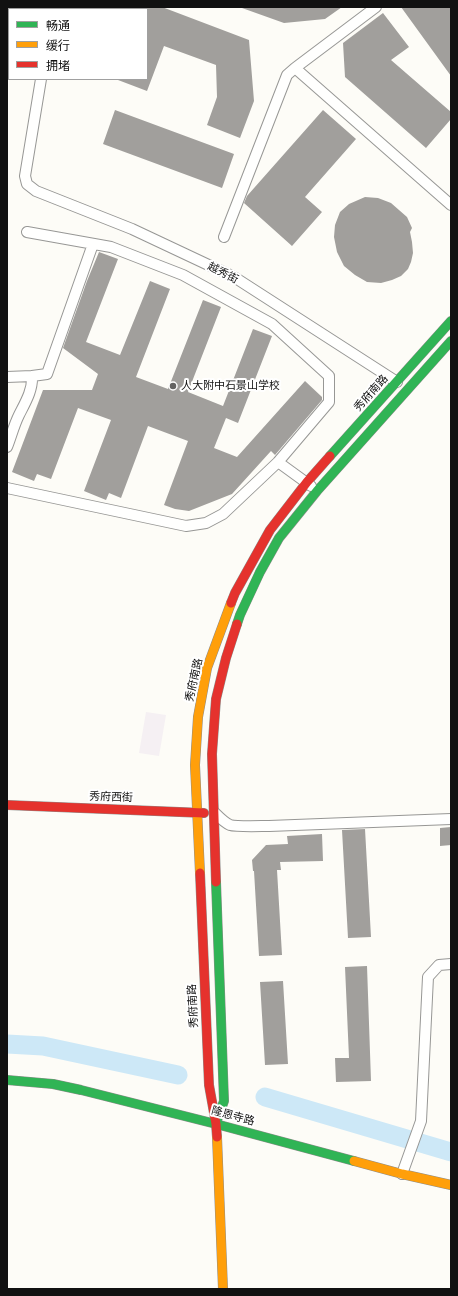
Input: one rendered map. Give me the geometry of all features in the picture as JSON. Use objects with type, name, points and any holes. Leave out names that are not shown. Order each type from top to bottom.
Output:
[{"type":"street","points":[[224,238],[287,75],[376,7]]},
{"type":"street","points":[[295,68],[451,205]]},
{"type":"street","name":"越秀街","points":[[41,80],[25,176],[27,184],[36,191],[132,229],[234,277],[397,382]]},
{"type":"street","points":[[7,488],[186,526],[206,523],[223,514],[278,462],[329,402],[329,376],[272,324],[183,275],[112,247],[27,232]]},
{"type":"street","points":[[7,377],[47,374],[93,244]]},
{"type":"street","name":"秀府南路","points":[[223,1289],[216,1124],[209,1085],[196,812],[195,765],[198,717],[207,668],[235,592],[270,530],[307,482],[450,325]]},
{"type":"street","name":"秀府南路","points":[[216,1124],[224,1101],[212,754],[216,699],[226,658],[240,615],[278,538],[317,491],[451,340]]},
{"type":"street","points":[[7,448],[33,382],[32,376]]},
{"type":"street","points":[[278,462],[307,482],[317,491]]},
{"type":"street","name":"秀府西街","points":[[7,805],[215,813]]},
{"type":"street","points":[[215,813],[219,818],[231,825],[270,826],[451,819]]},
{"type":"street","points":[[402,1174],[421,1121],[428,977],[439,965],[451,964]]},
{"type":"street","name":"隆恩寺路","points":[[7,1080],[53,1084],[81,1090],[216,1124],[402,1174],[451,1185]]},
{"type":"shaded area","points":[[146,712],[166,715],[159,756],[139,753]]},
{"type":"building","points":[[162,7],[249,40],[254,101],[240,138],[207,125],[217,97],[216,65],[164,46],[147,91],[118,80],[148,80],[147,8]]},
{"type":"building","points":[[242,7],[342,7],[325,19],[284,23]]},
{"type":"building","points":[[401,7],[451,7],[451,76]]},
{"type":"building","points":[[383,13],[409,47],[391,60],[451,112],[451,119],[426,148],[345,77],[343,43]]},
{"type":"building","points":[[115,110],[234,154],[222,188],[103,144]]},
{"type":"building","points":[[323,110],[356,139],[305,197],[322,212],[292,246],[244,203],[247,196]]},
{"type":"building","points":[[365,197],[378,198],[391,203],[407,217],[412,228],[410,232],[413,253],[408,269],[401,276],[381,283],[367,282],[344,266],[337,252],[334,237],[335,225],[340,212],[349,204]]},
{"type":"building","points":[[99,252],[118,259],[86,342],[120,355],[150,281],[170,289],[136,377],[168,389],[203,300],[221,307],[188,392],[223,406],[253,329],[272,336],[238,423],[226,418],[214,448],[237,457],[305,381],[322,397],[322,400],[275,455],[271,451],[232,494],[189,511],[175,509],[164,505],[188,441],[148,426],[121,498],[109,493],[106,500],[84,491],[111,420],[78,408],[51,479],[37,474],[34,481],[12,472],[43,390],[92,390],[98,374],[63,348]]},
{"type":"building","points":[[451,827],[451,845],[440,846],[440,828]]},
{"type":"building","points":[[365,829],[371,937],[348,938],[342,830]]},
{"type":"building","points":[[322,834],[323,861],[280,862],[281,870],[277,870],[282,955],[259,956],[252,860],[266,845],[288,844],[287,836]]},
{"type":"building","points":[[367,966],[371,1081],[336,1082],[335,1058],[349,1058],[345,967]]},
{"type":"building","points":[[283,981],[288,1064],[265,1065],[260,982]]},
{"type":"waterway","points":[[7,1044],[43,1046],[178,1075]]},
{"type":"waterway","points":[[265,1097],[451,1152]]},
{"type":"traffic: fast","points":[[330,456],[451,321]]},
{"type":"traffic: fast","points":[[237,624],[260,572],[279,538],[317,491],[451,341]]},
{"type":"traffic: fast","points":[[216,882],[224,1101],[216,1123]]},
{"type":"traffic: fast","points":[[7,1080],[53,1084],[81,1090],[354,1161]]},
{"type":"traffic: slow","points":[[200,873],[195,765],[198,717],[207,668],[231,603]]},
{"type":"traffic: slow","points":[[217,1137],[223,1289]]},
{"type":"traffic: slow","points":[[354,1161],[451,1185]]},
{"type":"traffic: jam","points":[[231,603],[270,530],[307,482],[330,456]]},
{"type":"traffic: jam","points":[[216,882],[212,754],[216,699],[226,658],[237,624]]},
{"type":"traffic: jam","points":[[7,805],[204,813]]},
{"type":"traffic: jam","points":[[200,873],[209,1085],[217,1137]]},
{"type":"place","name":"人大附中石景山学校","points":[[173,386]]}]
